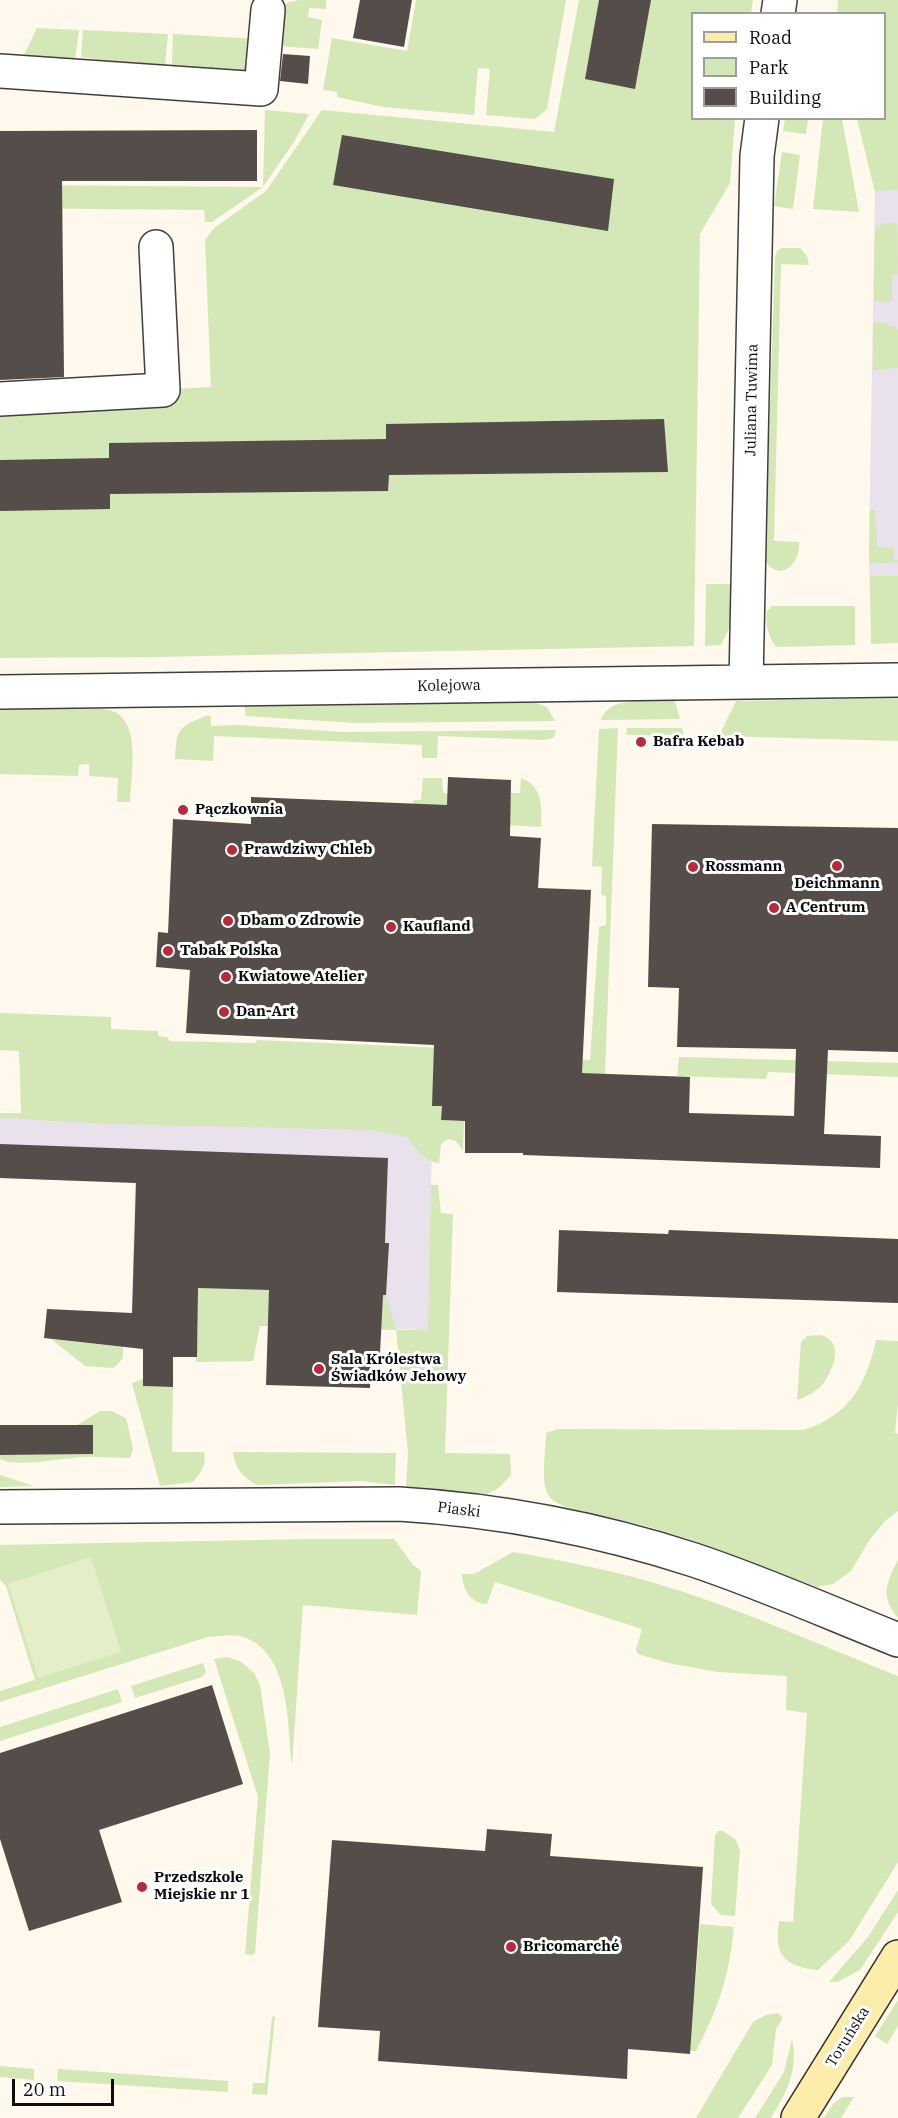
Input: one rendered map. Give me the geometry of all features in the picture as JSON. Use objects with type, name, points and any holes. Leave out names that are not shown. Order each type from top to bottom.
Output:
[{"type":"street","points":[[0,71],[261,89],[268,10]]},
{"type":"street","name":"Juliana Tuwima","points":[[746,682],[757,156],[762,120]]},
{"type":"street","points":[[0,399],[163,390],[156,247]]},
{"type":"street","name":"Kolejowa","points":[[0,692],[898,680]]},
{"type":"street","name":"Piaski","points":[[0,1507],[399,1504],[522,1518],[594,1532],[696,1560],[898,1640]]},
{"type":"street","name":"Toruńska","points":[[798,2118],[898,1957]]},
{"type":"shaded area","points":[[898,190],[898,606],[870,607],[875,192]]},
{"type":"shaded area","points":[[0,1113],[432,1127],[429,1330],[268,1326],[173,1314],[132,1312],[135,1183],[0,1178]]},
{"type":"green space","points":[[326,0],[326,9],[309,8],[308,17],[322,20],[318,49],[278,46],[280,8],[289,2]]},
{"type":"green space","points":[[416,0],[566,0],[547,109],[535,119],[486,115],[490,69],[478,68],[474,115],[383,107],[337,97],[337,92],[323,90],[332,38],[407,51]]},
{"type":"green space","points":[[579,0],[753,0],[751,12],[691,12],[691,120],[735,120],[730,183],[700,234],[694,646],[0,658],[0,399],[211,387],[205,240],[214,228],[266,191],[322,110],[554,132]]},
{"type":"green space","points":[[838,0],[898,0],[898,190],[875,192],[857,120],[886,120],[886,12],[837,12]]},
{"type":"green space","points":[[37,28],[79,30],[74,68],[20,63]]},
{"type":"green space","points":[[83,30],[168,34],[164,76],[95,70],[96,59],[81,57]]},
{"type":"green space","points":[[173,34],[256,39],[252,64],[240,75],[185,78],[185,66],[172,65]]},
{"type":"green space","points":[[265,110],[309,114],[294,142],[263,187]]},
{"type":"green space","points":[[785,120],[808,120],[806,134],[783,131]]},
{"type":"green space","points":[[823,120],[842,120],[859,212],[813,209]]},
{"type":"green space","points":[[782,152],[800,155],[793,209],[774,206]]},
{"type":"green space","points":[[0,185],[263,187],[212,222],[205,222],[204,210],[0,208]]},
{"type":"green space","points":[[886,223],[897,223],[898,274],[892,275],[892,299],[889,303],[875,301],[874,297],[875,229]]},
{"type":"green space","points":[[781,248],[800,248],[807,256],[809,265],[781,264],[774,541],[799,542],[799,550],[793,564],[782,571],[771,567],[765,560],[775,257]]},
{"type":"green space","points":[[876,321],[896,327],[898,330],[898,368],[873,370],[873,324]]},
{"type":"green space","points":[[870,510],[875,510],[877,547],[894,547],[894,560],[898,562],[869,564]]},
{"type":"green space","points":[[870,576],[898,576],[898,643],[871,644]]},
{"type":"green space","points":[[706,584],[732,584],[731,624],[721,645],[705,646]]},
{"type":"green space","points":[[772,606],[855,606],[855,645],[776,647],[769,634],[766,616]]},
{"type":"green space","points":[[898,698],[898,741],[719,736],[736,701]]},
{"type":"green space","points":[[675,701],[680,719],[601,720],[607,710],[612,707],[622,703]]},
{"type":"green space","points":[[536,703],[547,707],[555,721],[355,723],[246,716],[244,705]]},
{"type":"green space","points":[[0,709],[111,710],[123,719],[128,728],[133,753],[130,802],[117,802],[118,778],[89,776],[89,764],[79,765],[78,776],[0,774]]},
{"type":"green space","points":[[208,715],[211,717],[211,726],[239,725],[342,732],[556,730],[554,737],[545,740],[438,736],[437,758],[422,758],[422,745],[214,736],[213,761],[175,759],[178,734],[181,730]]},
{"type":"green space","points":[[618,728],[605,1074],[549,1072],[442,1106],[441,1120],[464,1121],[463,1151],[456,1141],[448,1139],[441,1144],[439,1163],[425,1157],[407,1137],[371,1130],[111,1124],[0,1118],[0,1113],[21,1113],[19,1051],[0,1050],[0,1013],[111,1017],[111,1029],[158,1031],[158,1036],[167,1037],[170,1041],[255,1043],[257,1040],[538,1052],[542,1058],[590,1060],[599,927],[606,925],[606,897],[601,894],[602,867],[592,866],[599,729]]},
{"type":"green space","points":[[627,728],[682,728],[684,736],[626,735]]},
{"type":"green space","points":[[423,778],[442,778],[443,793],[520,793],[521,778],[534,786],[540,798],[541,827],[411,820],[413,800],[421,800]]},
{"type":"green space","points":[[679,1057],[898,1063],[898,1077],[768,1072],[766,1079],[677,1076]]},
{"type":"green space","points":[[431,1185],[438,1185],[441,1213],[453,1214],[445,1453],[510,1454],[511,1475],[499,1488],[487,1494],[406,1487],[408,1453],[396,1330],[428,1330]]},
{"type":"green space","points":[[178,1287],[386,1295],[396,1330],[260,1326],[253,1361],[196,1362],[198,1322],[174,1322]]},
{"type":"green space","points":[[807,1336],[822,1336],[831,1341],[835,1353],[834,1360],[822,1385],[811,1394],[797,1400],[801,1342]]},
{"type":"green space","points":[[51,1339],[123,1347],[123,1358],[114,1368],[85,1366]]},
{"type":"green space","points":[[876,1340],[898,1341],[898,1403],[895,1433],[898,1434],[898,1511],[886,1520],[870,1539],[851,1571],[833,1584],[817,1587],[668,1532],[571,1509],[554,1501],[546,1491],[544,1475],[546,1433],[558,1429],[803,1430],[832,1416],[853,1397],[867,1371]]},
{"type":"green space","points":[[143,1379],[143,1386],[173,1387],[172,1452],[204,1452],[204,1465],[193,1482],[160,1486],[132,1383]]},
{"type":"green space","points":[[100,1411],[111,1411],[126,1418],[133,1449],[130,1458],[83,1457],[29,1463],[8,1462],[0,1459],[0,1455],[93,1454],[93,1425],[77,1425]]},
{"type":"green space","points":[[233,1452],[396,1453],[395,1485],[361,1481],[257,1485],[240,1472]]},
{"type":"green space","points":[[0,1475],[34,1486],[0,1487]]},
{"type":"green space","points":[[394,1539],[413,1565],[421,1571],[417,1615],[303,1605],[292,1765],[287,1709],[278,1672],[269,1656],[257,1644],[240,1636],[208,1637],[0,1702],[0,1691],[35,1680],[6,1586],[0,1580],[0,1545]]},
{"type":"green space","points":[[513,1552],[634,1577],[682,1592],[744,1614],[898,1676],[898,1862],[849,1941],[818,1970],[789,1962],[780,1950],[778,1942],[779,1921],[793,1922],[807,1713],[786,1710],[787,1676],[718,1672],[668,1663],[638,1654],[636,1650],[642,1629],[495,1582],[487,1604],[472,1598],[466,1590],[462,1574],[474,1574]]},
{"type":"green space","points":[[91,1557],[121,1652],[38,1678],[8,1584]]},
{"type":"green space","points":[[898,1560],[898,1618],[889,1603],[887,1589],[890,1576]]},
{"type":"green space","points":[[227,1657],[240,1661],[254,1673],[260,1685],[270,1753],[255,1953],[252,1955],[245,1954],[258,1797],[214,1659]]},
{"type":"green space","points":[[203,1663],[206,1672],[202,1677],[135,1698],[131,1686]]},
{"type":"green space","points":[[118,1689],[122,1702],[0,1741],[0,1727]]},
{"type":"green space","points":[[718,1831],[723,1831],[736,1840],[740,1851],[735,1916],[721,1915],[711,1904],[715,1835]]},
{"type":"green space","points":[[898,1890],[898,1912],[860,1970],[837,1982],[829,1982],[868,1937]]},
{"type":"green space","points":[[700,1924],[734,1927],[726,1977],[717,2006],[696,2051],[690,2051]]},
{"type":"green space","points":[[898,2000],[898,2026],[887,2044],[875,2036]]},
{"type":"green space","points":[[778,2013],[783,2018],[776,2029],[772,2065],[738,2118],[696,2118],[753,2022],[766,2015]]},
{"type":"green space","points":[[275,2016],[267,2095],[252,2094],[253,2083],[265,2083],[272,2017]]},
{"type":"green space","points":[[792,2039],[794,2061],[790,2081],[782,2099],[771,2118],[755,2118],[784,2072]]},
{"type":"green space","points":[[0,2066],[34,2069],[34,2080],[0,2077]]},
{"type":"green space","points":[[58,2069],[228,2081],[228,2092],[57,2081]]},
{"type":"green space","points":[[842,2097],[854,2097],[841,2118],[824,2118],[833,2104]]},
{"type":"building","points":[[360,0],[412,0],[404,47],[353,38]]},
{"type":"building","points":[[599,0],[651,0],[635,89],[585,79]]},
{"type":"building","points":[[283,54],[310,56],[308,84],[280,81]]},
{"type":"building","points":[[257,130],[257,181],[62,181],[64,377],[0,380],[0,131]]},
{"type":"building","points":[[342,135],[614,179],[608,231],[333,185]]},
{"type":"building","points":[[664,419],[668,472],[389,475],[388,491],[110,494],[110,509],[0,511],[0,460],[109,458],[109,443],[386,439],[386,424]]},
{"type":"building","points":[[448,777],[511,780],[510,836],[541,838],[538,888],[591,890],[582,1073],[690,1077],[689,1113],[794,1116],[796,1049],[677,1047],[679,988],[648,987],[652,824],[898,828],[898,1052],[828,1050],[824,1134],[881,1136],[880,1168],[523,1155],[523,1153],[465,1153],[465,1121],[441,1120],[442,1106],[432,1106],[434,1045],[186,1033],[190,970],[156,967],[158,932],[168,933],[173,819],[251,824],[251,797],[447,805]]},
{"type":"building","points":[[0,1144],[388,1158],[385,1243],[389,1243],[386,1295],[383,1295],[380,1353],[371,1353],[370,1388],[266,1385],[269,1290],[198,1288],[197,1357],[173,1357],[173,1387],[143,1386],[143,1349],[44,1338],[47,1309],[132,1313],[136,1183],[0,1178]]},
{"type":"building","points":[[559,1230],[668,1234],[669,1230],[898,1239],[898,1303],[557,1292]]},
{"type":"building","points":[[0,1425],[93,1425],[93,1454],[0,1455]]},
{"type":"building","points":[[212,1685],[243,1784],[99,1830],[122,1902],[29,1931],[0,1839],[0,1753]]},
{"type":"building","name":"Bricomarché","points":[[487,1829],[552,1834],[550,1856],[703,1867],[690,2054],[628,2049],[627,2079],[378,2061],[380,2031],[318,2027],[332,1840],[485,1851]]},
{"type":"place","name":"Bafra Kebab","points":[[641,742]]},
{"type":"place","name":"Pączkownia","points":[[183,810]]},
{"type":"place","name":"Prawdziwy Chleb","points":[[232,850]]},
{"type":"place","name":"Deichmann","points":[[837,866]]},
{"type":"place","name":"Rossmann","points":[[693,867]]},
{"type":"place","name":"A Centrum","points":[[774,908]]},
{"type":"place","name":"Dbam o Zdrowie","points":[[228,921]]},
{"type":"place","name":"Kaufland","points":[[391,927]]},
{"type":"place","name":"Tabak Polska","points":[[168,951]]},
{"type":"place","name":"Kwiatowe Atelier","points":[[226,977]]},
{"type":"place","name":"Dan-Art","points":[[224,1012]]},
{"type":"place","name":"Sala Królestwa Świadków Jehowy","points":[[319,1369]]},
{"type":"place","name":"Przedszkole Miejskie nr 1","points":[[142,1887]]},
{"type":"place","name":"Bricomarché","points":[[511,1947]]}]
